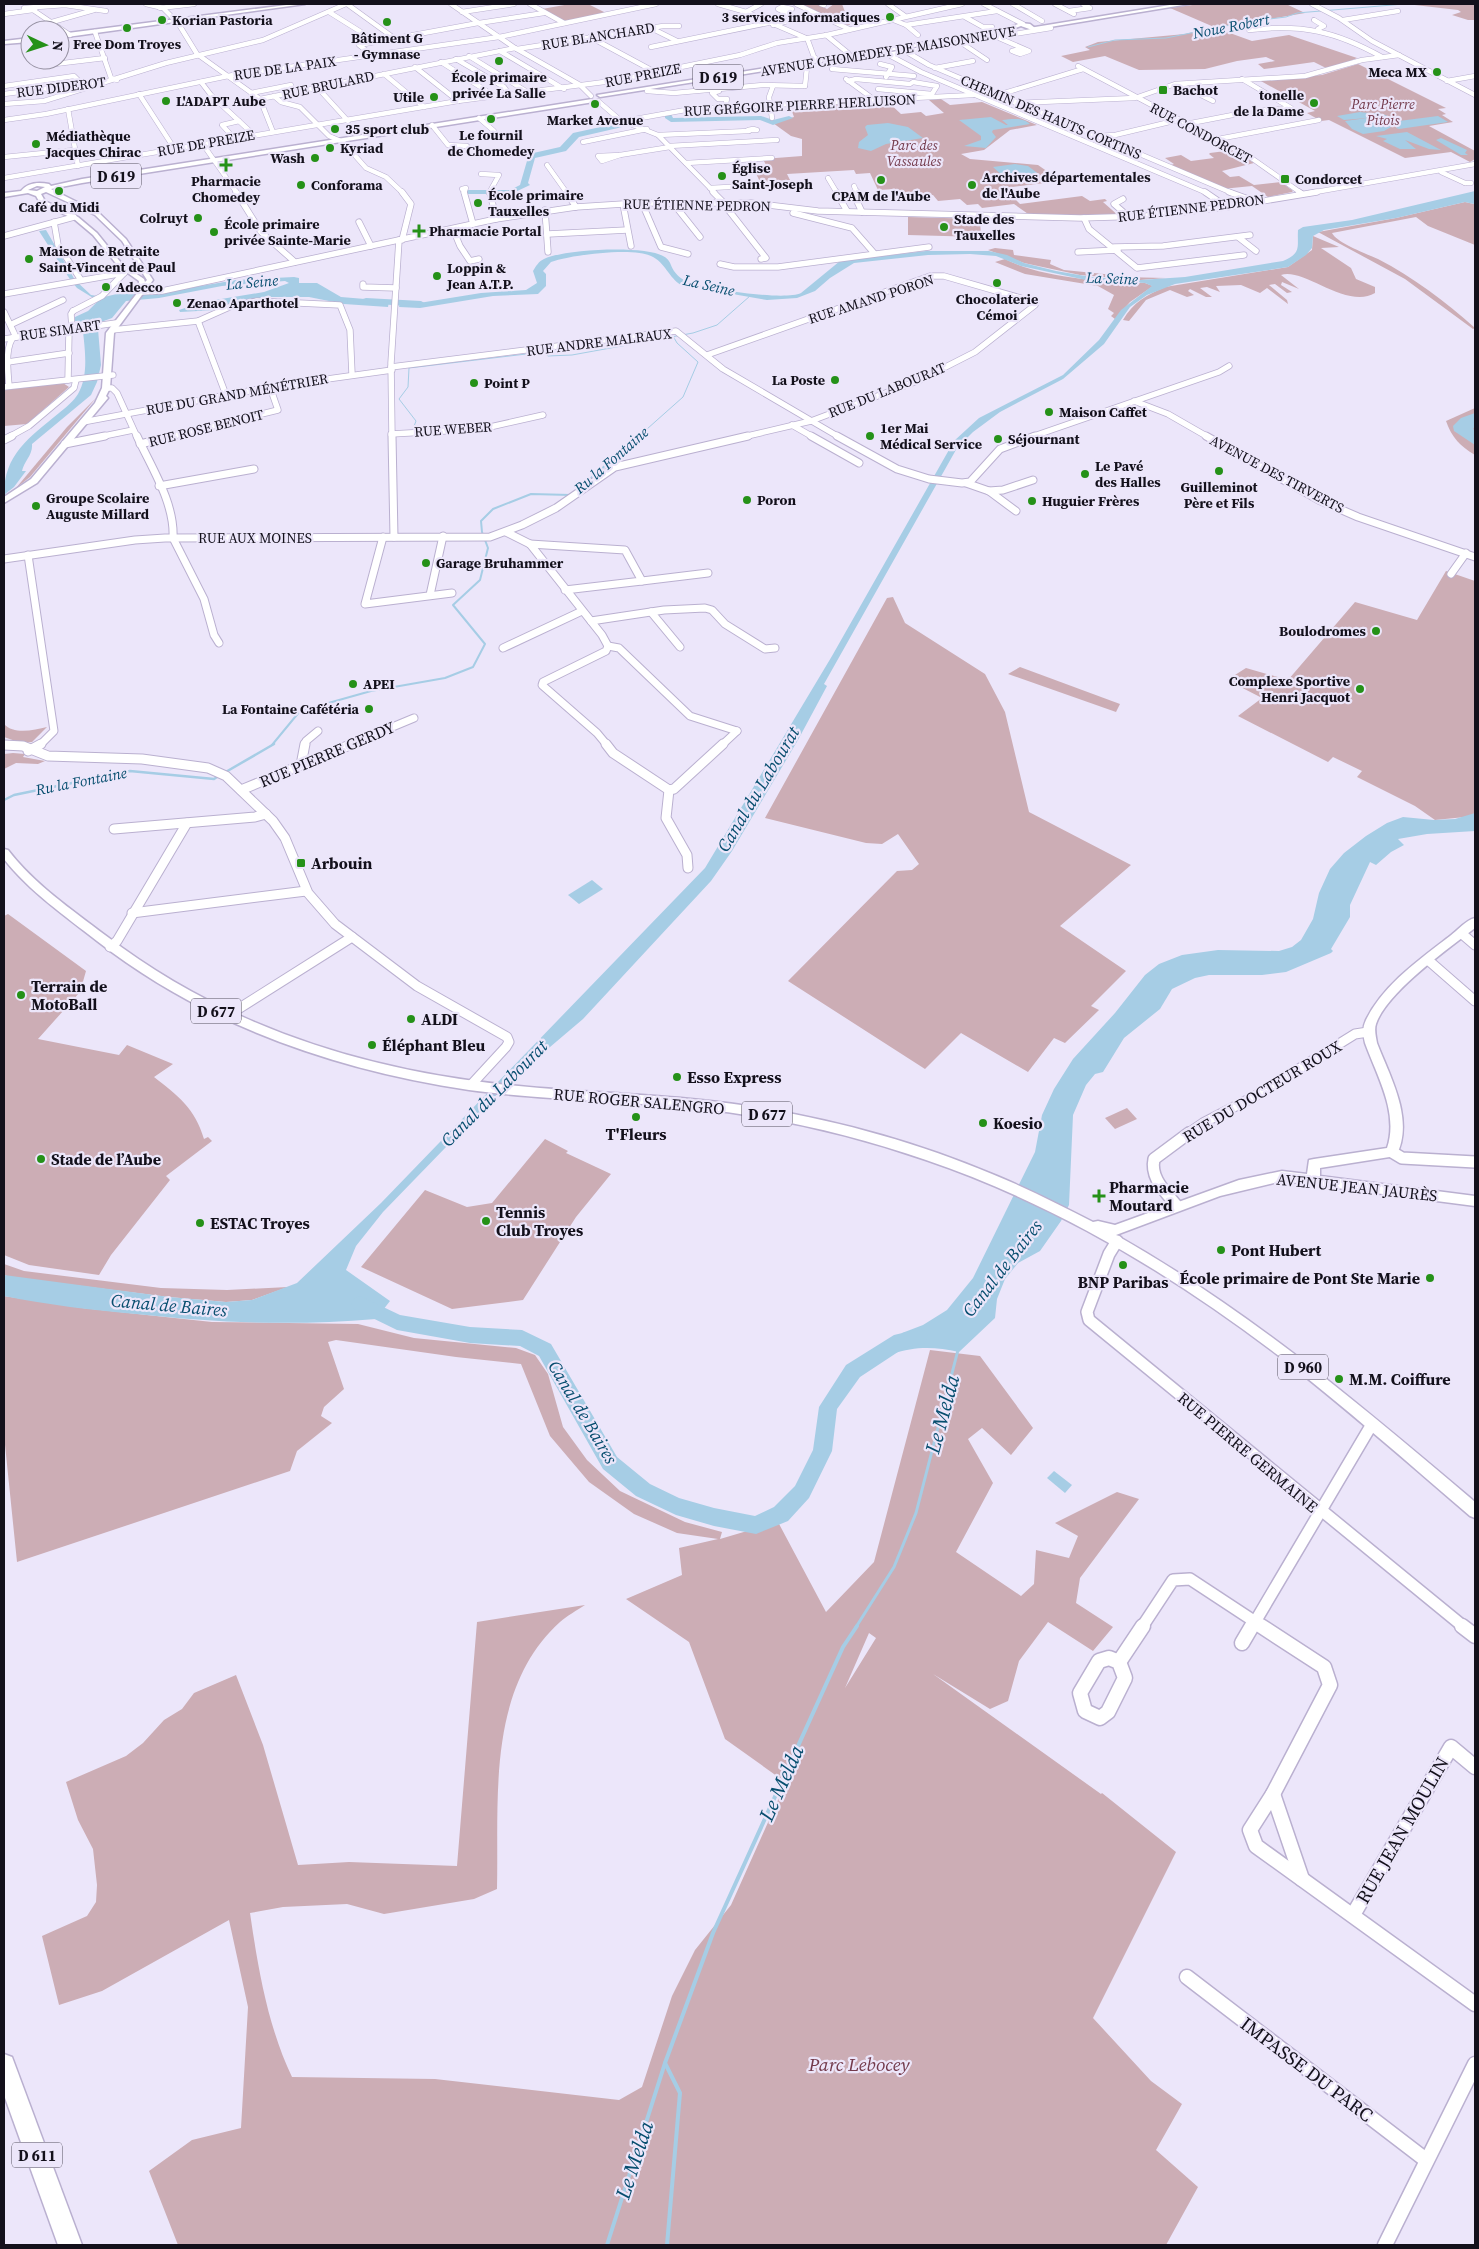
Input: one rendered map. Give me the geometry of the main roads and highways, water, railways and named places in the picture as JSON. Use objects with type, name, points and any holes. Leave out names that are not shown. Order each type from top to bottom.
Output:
[{"type":"highway","name":"D 619","points":[[1027,27],[1173,4]]},
{"type":"highway","name":"D 619","points":[[1027,27],[1186,4]]},
{"type":"highway","name":"D 611","points":[[4,2065],[70,2245]]},
{"type":"main road","points":[[70,35],[303,4]]},
{"type":"main road","name":"D 619","points":[[338,140],[823,63],[1002,31],[1015,24],[1027,27]]},
{"type":"main road","name":"AVENUE CHOMEDEY DE MAISONNEUVE","points":[[48,188],[211,158],[432,126],[596,98],[823,63],[1027,27]]},
{"type":"main road","points":[[4,43],[20,41]]},
{"type":"main road","points":[[4,194],[25,190],[37,184],[97,214],[124,240],[145,270],[150,282],[114,326],[108,376],[109,388],[99,403],[34,481],[4,501]]},
{"type":"main road","points":[[34,193],[48,188]]},
{"type":"main road","points":[[25,190],[40,196],[42,202],[74,217],[95,234],[126,271],[135,273],[145,270]]},
{"type":"main road","points":[[135,273],[142,280],[140,293]]},
{"type":"main road","name":"RUE ROGER SALENGRO","points":[[4,852],[25,875],[107,944],[151,975],[226,1016],[275,1038],[316,1052],[383,1069],[471,1085],[695,1105],[766,1114],[842,1130],[910,1149],[1004,1183],[1067,1215]]},
{"type":"main road","points":[[1313,1179],[1314,1164],[1392,1152],[1397,1137],[1397,1114],[1368,1032],[1372,1018],[1393,993],[1428,960],[1475,922]]},
{"type":"main road","name":"AVENUE JEAN JAURÈS","points":[[1116,1236],[1130,1225],[1154,1214],[1223,1188],[1258,1179],[1282,1176],[1475,1201]]},
{"type":"main road","name":"AVENUE JEAN JAURÈS","points":[[1116,1236],[1154,1214]]},
{"type":"main road","name":"D 960","points":[[1067,1215],[1116,1236],[1284,1352],[1475,1511]]},
{"type":"water","points":[[1360,112],[1386,115],[1389,117],[1381,120],[1393,126],[1384,131],[1363,134],[1352,129],[1345,121],[1367,118],[1344,120],[1337,116]]},
{"type":"water","points":[[1438,116],[1448,122],[1399,129],[1396,128],[1398,125],[1391,122]]},
{"type":"water","points":[[991,117],[1006,125],[1008,125],[1002,120],[1021,119],[1030,124],[993,130],[992,132],[996,137],[986,148],[964,146],[981,140],[981,136],[959,120]]},
{"type":"water","points":[[888,123],[908,127],[923,138],[886,144],[871,151],[858,148],[859,142],[868,135],[865,127],[867,125]]},
{"type":"water","points":[[1407,132],[1441,150],[1429,149],[1405,140],[1416,149],[1400,149],[1383,141],[1387,139],[1376,136]]},
{"type":"water","points":[[1441,138],[1467,150],[1465,153],[1468,155],[1461,155],[1436,140]]},
{"type":"water","points":[[1015,164],[1028,166],[1040,175],[1008,181],[993,167]]},
{"type":"water","name":"Canal du Labourat","points":[[1475,191],[1475,216],[1474,204],[1465,202],[1396,218],[1324,230],[1313,236],[1312,248],[1306,255],[1288,267],[1175,284],[1147,295],[1130,307],[1104,344],[1063,379],[1000,412],[973,432],[957,448],[824,684],[827,686],[798,740],[732,851],[711,881],[583,1019],[510,1081],[383,1212],[356,1246],[346,1270],[390,1301],[376,1319],[285,1323],[197,1320],[86,1309],[4,1296],[4,1275],[169,1297],[226,1302],[252,1300],[297,1283],[381,1203],[705,868],[832,656],[954,441],[979,418],[1063,375],[1099,340],[1121,310],[1152,286],[1145,283],[1086,280],[1021,266],[996,256],[970,254],[928,255],[854,263],[830,278],[815,291],[797,298],[767,300],[681,285],[660,262],[651,256],[642,253],[616,252],[560,259],[551,262],[543,271],[546,274],[546,286],[538,294],[493,296],[420,308],[399,307],[400,303],[419,303],[481,293],[526,290],[537,283],[533,271],[542,260],[568,253],[622,249],[639,250],[663,256],[669,261],[676,273],[689,283],[729,291],[779,296],[801,293],[840,261],[926,251],[989,251],[1007,255],[1024,263],[1091,277],[1140,280],[1185,277],[1283,261],[1296,252],[1298,230],[1303,227],[1352,220]]},
{"type":"water","points":[[46,230],[75,280],[91,295],[104,297],[121,293],[153,294],[236,280],[294,277],[299,278],[299,283],[317,283],[341,297],[389,301],[388,307],[344,304],[309,297],[267,297],[242,301],[216,310],[180,312],[179,310],[203,302],[264,292],[289,283],[285,281],[222,286],[159,298],[126,301],[112,318],[101,322],[98,329],[101,365],[97,382],[91,395],[32,444],[22,471],[26,471],[14,487],[4,495],[8,468],[20,448],[74,399],[82,386],[85,359],[82,322],[75,321],[75,317],[88,311],[98,301],[77,288],[71,281],[39,231]]},
{"type":"water","points":[[1475,413],[1475,426],[1473,429],[1475,430],[1475,445],[1454,431],[1453,426],[1461,418]]},
{"type":"water","points":[[1475,813],[1475,831],[1427,834],[1398,839],[1404,845],[1391,852],[1376,865],[1370,862],[1350,905],[1350,917],[1331,949],[1333,951],[1331,953],[1286,972],[1262,975],[1209,975],[1195,978],[1172,989],[1160,1009],[1124,1038],[1103,1072],[1095,1074],[1086,1085],[1073,1115],[1069,1205],[1061,1221],[1040,1251],[1018,1263],[1005,1279],[997,1299],[995,1318],[959,1352],[926,1348],[892,1354],[902,1333],[923,1325],[947,1310],[973,1278],[1035,1152],[1042,1115],[1054,1089],[1073,1059],[1115,1013],[1145,975],[1159,964],[1182,955],[1218,950],[1279,951],[1292,947],[1301,940],[1313,919],[1319,893],[1330,869],[1344,853],[1366,836],[1387,823],[1403,817],[1434,820],[1455,819]]},
{"type":"water","points":[[592,880],[603,889],[579,904],[568,895]]},
{"type":"water","points":[[1054,1471],[1072,1485],[1065,1493],[1047,1478]]},
{"type":"waterway","name":"Noue Robert","points":[[1088,47],[1115,40],[1166,38],[1245,22],[1286,17],[1297,13],[1404,4]]},
{"type":"waterway","points":[[668,116],[671,120],[761,118],[773,123],[789,118]]},
{"type":"waterway","points":[[467,192],[511,192],[526,185],[524,184],[532,156],[557,152],[568,146],[576,135],[628,123]]},
{"type":"waterway","points":[[673,337],[693,333],[717,325],[750,296]]},
{"type":"waterway","name":"La Seine","points":[[366,301],[421,304]]},
{"type":"waterway","points":[[413,429],[416,421],[399,399],[408,387],[409,368],[543,352],[548,356],[572,355],[673,337]]},
{"type":"waterway","name":"Ru la Fontaine","points":[[638,437],[683,397],[698,362],[677,343],[673,337]]},
{"type":"waterway","name":"Ru la Fontaine","points":[[583,485],[639,436]]},
{"type":"waterway","name":"Ru la Fontaine","points":[[272,745],[300,711],[371,691],[445,678],[473,667],[485,644],[453,605],[480,580],[488,548],[482,532],[481,521],[493,509],[531,494],[571,495]]},
{"type":"waterway","name":"Ru la Fontaine","points":[[224,773],[274,744]]},
{"type":"waterway","name":"Ru la Fontaine","points":[[4,800],[14,795],[130,771],[214,779],[220,775]]},
{"type":"waterway","name":"Canal de Baires","points":[[360,1304],[397,1322],[470,1335],[522,1338],[545,1350],[610,1463],[643,1490],[676,1506],[714,1517],[756,1525],[781,1514],[802,1492],[822,1451],[828,1407],[853,1371],[900,1341],[919,1337]]},
{"type":"waterway","name":"Le Melda","points":[[856,1627],[894,1567],[916,1513],[958,1350]]},
{"type":"waterway","name":"Le Melda","points":[[665,2063],[713,1933],[843,1647],[857,1626]]},
{"type":"waterway","name":"Le Melda","points":[[607,2245],[665,2063]]},
{"type":"waterway","points":[[665,2063],[680,2093],[667,2245]]},
{"type":"place","name":"3 services informatiques","points":[[890,17]]},
{"type":"place","name":"Korian Pastoria","points":[[162,20]]},
{"type":"place","name":"Bâtiment G - Gymnase","points":[[387,22]]},
{"type":"place","name":"Free Dom Troyes","points":[[127,28]]},
{"type":"place","name":"École primaire privée La Salle","points":[[499,61]]},
{"type":"place","name":"Meca MX","points":[[1437,72]]},
{"type":"place","name":"Bachot","points":[[1163,90]]},
{"type":"place","name":"Utile","points":[[434,97]]},
{"type":"place","name":"L'ADAPT Aube","points":[[166,101]]},
{"type":"place","name":"tonelle de la Dame","points":[[1314,103]]},
{"type":"place","name":"Market Avenue","points":[[595,104]]},
{"type":"place","name":"Le fournil de Chomedey","points":[[491,119]]},
{"type":"place","name":"35 sport club","points":[[335,129]]},
{"type":"place","name":"Médiathèque Jacques Chirac","points":[[36,144]]},
{"type":"place","name":"Kyriad","points":[[330,148]]},
{"type":"place","name":"Wash","points":[[315,158]]},
{"type":"place","name":"Pharmacie Chomedey","points":[[226,165]]},
{"type":"place","name":"Église Saint-Joseph","points":[[722,176]]},
{"type":"place","name":"Condorcet","points":[[1285,179]]},
{"type":"place","name":"CPAM de l'Aube","points":[[881,180]]},
{"type":"place","name":"Conforama","points":[[301,185]]},
{"type":"place","name":"Archives départementales de l'Aube","points":[[972,185]]},
{"type":"place","name":"Café du Midi","points":[[59,191]]},
{"type":"place","name":"École primaire Tauxelles","points":[[478,203]]},
{"type":"place","name":"Colruyt","points":[[198,218]]},
{"type":"place","name":"Stade des Tauxelles","points":[[944,227]]},
{"type":"place","name":"Pharmacie Portal","points":[[419,231]]},
{"type":"place","name":"École primaire privée Sainte-Marie","points":[[214,232]]},
{"type":"place","name":"Maison de Retraite Saint-Vincent de Paul","points":[[29,259]]},
{"type":"place","name":"Loppin & Jean A.T.P.","points":[[437,276]]},
{"type":"place","name":"Chocolaterie Cémoi","points":[[997,283]]},
{"type":"place","name":"Adecco","points":[[106,287]]},
{"type":"place","name":"Zenao Aparthotel","points":[[177,303]]},
{"type":"place","name":"La Poste","points":[[835,380]]},
{"type":"place","name":"Point P","points":[[474,383]]},
{"type":"place","name":"Maison Caffet","points":[[1049,412]]},
{"type":"place","name":"1er Mai Médical Service","points":[[870,436]]},
{"type":"place","name":"Séjournant","points":[[998,439]]},
{"type":"place","name":"Guilleminot Père et Fils","points":[[1219,471]]},
{"type":"place","name":"Le Pavé des Halles","points":[[1085,474]]},
{"type":"place","name":"Poron","points":[[747,500]]},
{"type":"place","name":"Huguier Frères","points":[[1032,501]]},
{"type":"place","name":"Groupe Scolaire Auguste Millard","points":[[36,506]]},
{"type":"place","name":"Garage Bruhammer","points":[[426,563]]},
{"type":"place","name":"Boulodromes","points":[[1376,631]]},
{"type":"place","name":"APEI","points":[[353,684]]},
{"type":"place","name":"Complexe Sportive Henri Jacquot","points":[[1360,689]]},
{"type":"place","name":"La Fontaine Cafétéria","points":[[369,709]]},
{"type":"place","name":"Arbouin","points":[[301,863]]},
{"type":"place","name":"Terrain de MotoBall","points":[[21,995]]},
{"type":"place","name":"ALDI","points":[[411,1019]]},
{"type":"place","name":"Éléphant Bleu","points":[[372,1045]]},
{"type":"place","name":"Esso Express","points":[[677,1077]]},
{"type":"place","name":"T'Fleurs","points":[[636,1117]]},
{"type":"place","name":"Koesio","points":[[983,1123]]},
{"type":"place","name":"Stade de l’Aube","points":[[41,1159]]},
{"type":"place","name":"Pharmacie Moutard","points":[[1099,1196]]},
{"type":"place","name":"Tennis Club Troyes","points":[[486,1221]]},
{"type":"place","name":"ESTAC Troyes","points":[[200,1223]]},
{"type":"place","name":"Pont Hubert","points":[[1221,1250]]},
{"type":"place","name":"BNP Paribas","points":[[1123,1265]]},
{"type":"place","name":"École primaire de Pont Ste Marie","points":[[1430,1278]]},
{"type":"place","name":"M.M. Coiffure","points":[[1339,1379]]},
{"type":"park label","name":"Parc Pierre Pitois","points":[[1383,112]]},
{"type":"park label","name":"Parc des Vassaules","points":[[914,154]]},
{"type":"park label","name":"Parc Lebocey","points":[[859,2064]]}]
